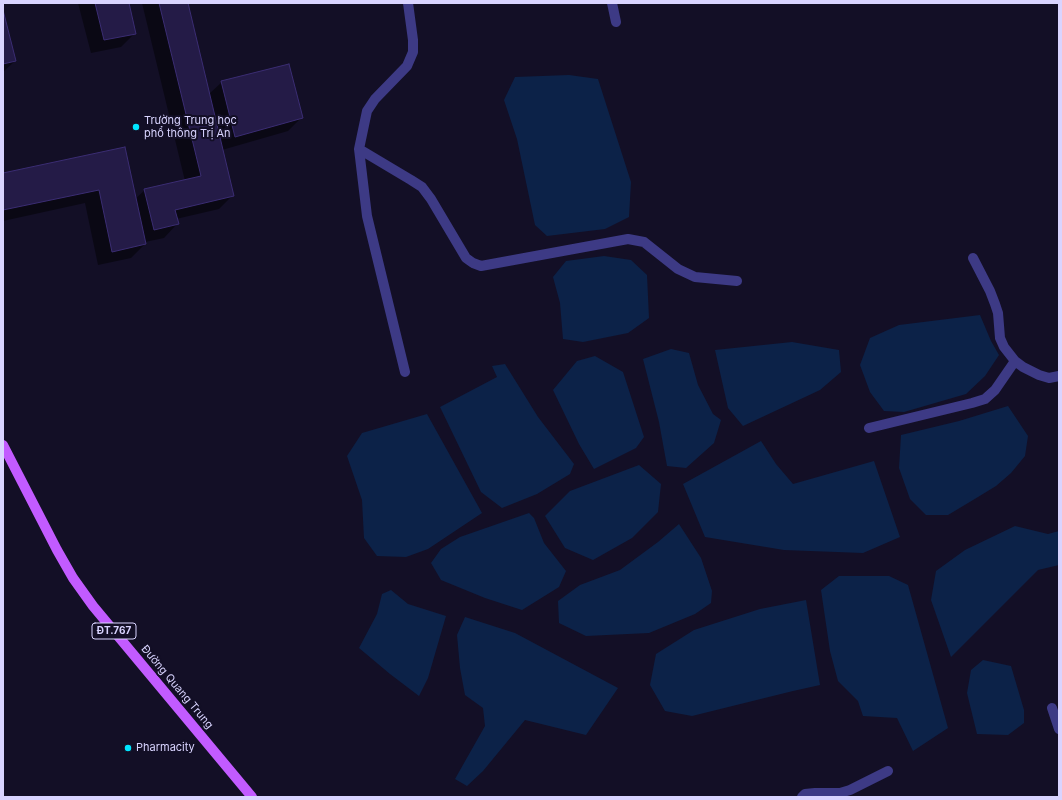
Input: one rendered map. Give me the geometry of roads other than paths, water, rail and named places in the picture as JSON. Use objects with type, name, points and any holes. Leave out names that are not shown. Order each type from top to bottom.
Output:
[{"type":"main road","name":"Đường Quang Trung","points":[[3,445],[73,578],[93,606],[252,797]]},
{"type":"street","points":[[405,372],[367,216],[359,149],[367,111],[375,99],[407,66],[413,52],[413,40],[408,3]]},
{"type":"street","points":[[612,3],[616,22]]},
{"type":"street","points":[[359,149],[422,187],[431,199],[466,258],[481,266],[628,239],[644,242],[678,269],[695,277],[737,281]]},
{"type":"street","points":[[973,258],[995,304],[998,313],[1000,338],[1004,347],[1023,367],[1039,375],[1050,378],[1059,376]]},
{"type":"street","points":[[869,428],[985,399],[995,390],[1016,361]]},
{"type":"street","points":[[1052,708],[1059,729]]},
{"type":"street","points":[[802,797],[805,794],[850,790],[888,771]]},
{"type":"water","points":[[569,75],[598,79],[631,182],[629,217],[605,229],[547,236],[535,225],[517,139],[504,100],[515,77]]},
{"type":"water","points":[[604,256],[631,260],[647,275],[649,318],[628,333],[583,342],[563,339],[560,303],[553,277],[566,261]]},
{"type":"water","points":[[980,315],[991,341],[999,355],[985,376],[966,394],[904,412],[884,411],[870,392],[860,365],[870,338],[899,325]]},
{"type":"water","points":[[792,342],[839,350],[841,372],[820,390],[743,426],[728,408],[715,350]]},
{"type":"water","points":[[671,349],[689,353],[698,385],[713,414],[721,420],[714,443],[686,468],[667,466],[659,422],[643,359]]},
{"type":"water","points":[[595,356],[623,372],[644,437],[636,448],[594,469],[579,444],[553,390],[577,361]]},
{"type":"water","points":[[505,364],[538,417],[574,464],[570,474],[537,494],[502,508],[481,492],[440,407],[497,377],[492,366]]},
{"type":"water","points":[[1008,406],[1028,436],[1025,456],[1011,473],[996,486],[948,515],[926,515],[910,499],[899,468],[901,435],[959,421]]},
{"type":"water","points":[[427,414],[482,513],[428,549],[406,557],[377,556],[364,538],[362,500],[347,456],[362,433]]},
{"type":"water","points":[[761,441],[776,464],[793,484],[874,461],[900,537],[863,553],[784,550],[705,537],[683,484]]},
{"type":"water","points":[[639,465],[661,484],[658,512],[632,538],[593,560],[565,548],[545,516],[570,491]]},
{"type":"water","points":[[529,513],[534,518],[544,543],[566,571],[559,587],[522,610],[485,598],[441,580],[431,563],[441,549],[460,537]]},
{"type":"water","points":[[679,524],[701,558],[712,591],[711,603],[695,614],[649,633],[586,636],[559,623],[558,601],[580,585],[620,570],[658,542]]},
{"type":"water","points":[[1015,526],[1048,534],[1059,531],[1059,565],[1038,570],[951,657],[931,600],[936,571],[965,550]]},
{"type":"water","points":[[839,576],[889,576],[908,585],[948,728],[913,751],[897,718],[863,716],[858,701],[838,681],[830,651],[821,590]]},
{"type":"water","points":[[391,590],[408,604],[446,616],[428,678],[419,696],[359,648],[377,614],[382,594]]},
{"type":"water","points":[[806,600],[820,685],[692,716],[665,711],[650,685],[656,654],[694,630],[760,609]]},
{"type":"water","points":[[465,617],[515,633],[618,688],[586,735],[525,720],[483,771],[467,786],[455,779],[485,726],[483,708],[465,695],[460,668],[457,635]]},
{"type":"water","points":[[983,660],[1011,666],[1024,710],[1024,723],[1008,735],[977,734],[967,693],[971,670]]},
{"type":"place","name":"Trường Trung học phổ thông Trị An","points":[[136,127]]},
{"type":"place","name":"Pharmacity","points":[[128,748]]}]
